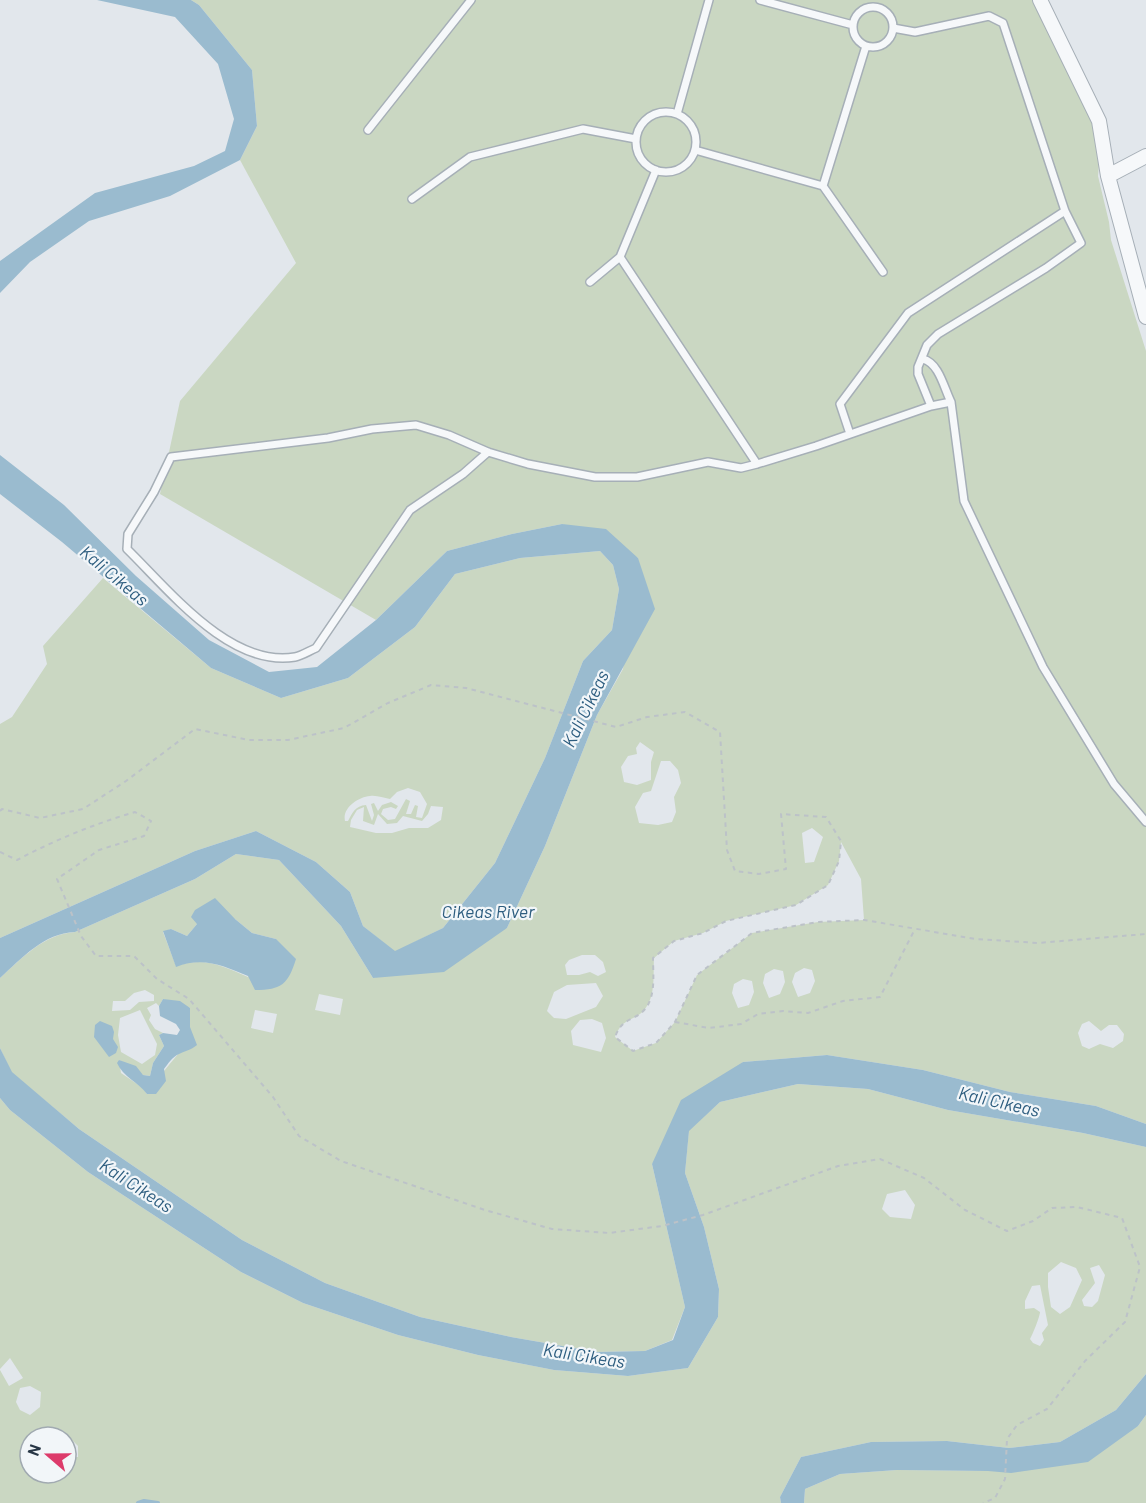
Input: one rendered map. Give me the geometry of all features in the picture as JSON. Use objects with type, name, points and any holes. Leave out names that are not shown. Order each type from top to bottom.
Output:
[{"type":"street","points":[[1040,0],[1099,121],[1108,176],[1146,317]]},
{"type":"street","points":[[1108,176],[1146,156]]},
{"type":"lane","points":[[368,130],[471,0]]},
{"type":"lane","points":[[677,114],[709,0]]},
{"type":"lane","points":[[760,0],[853,25]]},
{"type":"lane","points":[[879,4],[887,12],[893,28],[884,44],[875,47],[866,46],[859,41],[854,34],[853,25],[862,10],[879,4]]},
{"type":"lane","points":[[893,28],[915,32],[989,16],[1003,23],[1065,211],[1081,243],[1046,268],[938,334],[927,345],[918,367],[918,374],[931,406]]},
{"type":"lane","points":[[823,186],[866,46]]},
{"type":"lane","points":[[666,112],[677,114],[686,119],[693,128],[696,139],[695,150],[691,159],[675,171],[656,170],[641,158],[636,139],[639,129],[655,114],[666,112]]},
{"type":"lane","points":[[412,199],[470,157],[583,129],[636,139]]},
{"type":"lane","points":[[695,150],[823,186],[883,272]]},
{"type":"lane","points":[[590,282],[620,257],[656,170]]},
{"type":"lane","points":[[850,434],[840,404],[908,313],[1065,211]]},
{"type":"lane","points":[[620,257],[757,464]]},
{"type":"lane","points":[[923,359],[930,361],[936,370],[951,402],[964,501],[1043,667],[1114,784],[1146,822]]},
{"type":"lane","points":[[488,452],[463,474],[410,510],[316,648],[296,657],[271,657],[249,653],[208,628],[127,549],[128,534],[154,492],[171,457],[416,425],[449,435],[488,452],[528,464],[595,477],[637,477],[708,462],[741,468],[931,406],[951,402]]},
{"type":"path","points":[[0,811],[2,809],[40,818],[83,809],[126,781],[195,729],[249,740],[288,740],[344,728],[388,703],[431,685],[466,688],[616,727],[647,717],[685,712],[720,732],[727,850],[735,871],[759,874],[786,869],[781,814],[826,817],[841,841],[839,861],[828,885],[796,905],[726,921],[703,933],[674,941],[653,958],[652,993],[645,1009],[619,1025],[615,1037],[633,1051],[656,1043],[675,1022],[697,975],[752,933],[818,922],[864,920],[976,939],[1038,943],[1146,934]]},
{"type":"path","points":[[0,852],[17,860],[61,838],[135,812],[151,821],[144,836],[99,850],[57,879],[81,936],[96,956],[134,956],[157,979],[189,999],[273,1097],[299,1136],[341,1161],[485,1210],[552,1229],[609,1233],[662,1226],[704,1215],[838,1166],[880,1159],[924,1178],[965,1210],[1007,1231],[1034,1221],[1052,1208],[1077,1207],[1122,1218],[1140,1267],[1125,1322],[1085,1361],[1047,1409],[1017,1425],[1007,1439],[1005,1479],[995,1498],[983,1503]]},
{"type":"path","points":[[675,1022],[709,1028],[741,1024],[758,1014],[783,1011],[808,1013],[843,1001],[880,998],[915,929]]},
{"type":"green space","points":[[191,0],[1036,0],[1101,140],[1098,176],[1111,240],[1146,351],[1146,1124],[1096,1106],[1010,1092],[923,1070],[827,1055],[743,1062],[652,1164],[685,1307],[672,1340],[645,1351],[597,1352],[511,1337],[420,1317],[325,1283],[242,1240],[79,1129],[11,1072],[0,1048],[0,978],[43,942],[75,932],[195,879],[236,854],[279,860],[341,926],[373,978],[507,928],[545,846],[597,715],[623,669],[638,558],[562,524],[447,551],[376,620],[160,494],[180,401],[296,263],[240,160],[257,126],[252,70],[199,5]],"holes":[[[640,742],[654,752],[651,762],[651,780],[637,785],[624,782],[621,767],[628,756],[637,754],[636,748]],[[661,761],[670,761],[678,770],[681,783],[674,797],[676,812],[672,822],[658,825],[639,823],[635,807],[643,793],[651,791]],[[812,828],[823,837],[814,862],[805,863],[802,833]],[[841,842],[861,879],[864,920],[818,922],[752,933],[697,975],[675,1022],[656,1043],[633,1051],[615,1037],[625,1022],[641,1013],[649,1003],[653,984],[654,958],[674,941],[703,933],[726,921],[796,905],[828,885],[839,861]],[[235,919],[252,933],[276,939],[248,977],[222,966],[204,962],[176,966],[163,932],[171,929],[187,936],[197,924]],[[582,955],[595,955],[603,962],[606,972],[598,976],[590,972],[567,975],[565,965],[569,960]],[[804,968],[812,970],[815,981],[810,993],[798,997],[792,982],[795,973]],[[774,969],[783,971],[785,982],[780,994],[769,998],[763,983],[765,974]],[[743,979],[752,981],[754,992],[749,1005],[738,1008],[732,993],[734,984]],[[596,983],[603,996],[596,1007],[566,1019],[554,1018],[547,1011],[554,992],[567,985]],[[145,990],[154,995],[154,1001],[139,1002],[130,1010],[112,1011],[113,1001],[125,1001],[134,993]],[[319,994],[343,999],[340,1015],[315,1010]],[[163,999],[190,1008],[185,1044],[147,1094],[143,1088],[121,1073],[119,1060],[143,1075],[150,1076],[153,1063],[164,1046],[159,1035],[163,1033],[155,1029],[149,1020],[151,1015],[147,1008],[156,1003],[159,1006]],[[140,1010],[157,1044],[155,1055],[142,1064],[121,1052],[118,1035],[120,1018]],[[255,1010],[277,1014],[273,1033],[251,1028]],[[592,1019],[602,1023],[606,1038],[601,1052],[573,1045],[571,1031],[580,1020]],[[1089,1021],[1101,1031],[1109,1025],[1117,1025],[1124,1034],[1123,1041],[1113,1048],[1100,1044],[1089,1049],[1082,1046],[1078,1033],[1082,1024]]]},
{"type":"green space","points":[[600,551],[613,565],[619,589],[612,630],[583,661],[545,758],[495,863],[443,928],[395,952],[363,926],[350,892],[316,862],[256,831],[195,851],[0,938],[0,724],[12,717],[47,664],[43,646],[103,578],[211,668],[281,698],[348,678],[415,627],[455,574],[520,558]],"holes":[[[408,788],[420,792],[427,804],[422,818],[416,817],[418,806],[415,805],[411,814],[406,814],[410,801],[406,799],[395,819],[388,820],[381,814],[383,809],[391,807],[396,809],[398,806],[391,802],[382,805],[378,811],[374,803],[371,804],[374,815],[372,821],[366,805],[357,808],[348,821],[345,821],[348,808],[361,798],[378,796],[390,799],[397,792]],[[431,806],[443,807],[441,820],[428,828],[409,828],[392,833],[376,833],[350,827],[357,810],[364,807],[363,821],[374,825],[378,814],[387,824],[397,823],[403,816],[422,821]]]},
{"type":"green space","points":[[798,1084],[868,1089],[948,1110],[1083,1133],[1146,1147],[1146,1374],[1116,1410],[1060,1442],[1009,1448],[947,1441],[871,1442],[801,1457],[780,1497],[781,1503],[0,1503],[0,1370],[9,1386],[23,1378],[10,1358],[0,1369],[0,1098],[10,1110],[88,1172],[241,1272],[303,1303],[398,1335],[478,1355],[554,1370],[628,1376],[688,1368],[718,1317],[719,1289],[704,1227],[685,1173],[689,1130],[720,1102]],"holes":[[[905,1190],[915,1205],[911,1219],[890,1217],[882,1209],[887,1194]],[[1061,1262],[1076,1268],[1082,1280],[1070,1307],[1060,1314],[1051,1307],[1048,1273]],[[1099,1265],[1105,1275],[1098,1301],[1092,1307],[1084,1306],[1082,1300],[1095,1283],[1090,1268]],[[1040,1285],[1048,1325],[1042,1333],[1044,1340],[1040,1346],[1030,1339],[1040,1312],[1034,1308],[1025,1309],[1025,1301],[1032,1286]],[[30,1386],[41,1392],[40,1407],[30,1415],[20,1410],[16,1402],[20,1388]]]},
{"type":"green space","points":[[1146,1415],[1146,1503],[804,1503],[805,1489],[840,1474],[897,1470],[998,1471],[1138,1426]]},
{"type":"water","points":[[97,0],[191,0],[199,5],[252,70],[257,126],[240,160],[170,196],[89,221],[30,262],[0,293],[0,261],[95,193],[194,166],[225,151],[234,119],[218,64],[175,17]]},
{"type":"water","name":"Cikeas River","points":[[0,455],[64,505],[136,576],[209,640],[269,672],[317,667],[376,620],[447,551],[562,524],[606,529],[638,558],[655,609],[597,715],[545,846],[507,928],[444,972],[373,978],[341,926],[279,860],[236,854],[195,879],[75,932],[64,933],[43,942],[0,978],[0,938],[195,851],[256,831],[316,862],[350,892],[363,926],[395,951],[443,928],[495,863],[545,758],[583,661],[612,630],[619,589],[613,565],[600,551],[520,558],[455,574],[415,627],[348,678],[281,698],[211,668],[62,542],[0,494]]},
{"type":"water","points":[[215,898],[252,933],[276,939],[296,959],[283,984],[272,989],[255,990],[248,976],[222,966],[195,962],[176,967],[163,931],[171,929],[187,936],[197,924],[191,917],[195,910]]},
{"type":"water","points":[[163,999],[180,1001],[190,1008],[190,1027],[197,1045],[172,1059],[164,1069],[166,1081],[156,1094],[147,1094],[123,1072],[117,1063],[119,1060],[136,1066],[143,1075],[150,1076],[153,1063],[164,1046],[159,1035],[163,1033],[177,1035],[180,1030],[176,1024],[160,1016],[159,1006]]},
{"type":"water","points":[[100,1021],[112,1026],[113,1039],[118,1047],[116,1053],[109,1057],[94,1037],[95,1025]]},
{"type":"water","name":"Kali Cikeas","points":[[0,1048],[12,1072],[79,1129],[242,1240],[325,1283],[420,1317],[511,1337],[597,1352],[645,1351],[673,1340],[685,1307],[652,1164],[681,1100],[743,1062],[827,1055],[923,1070],[1010,1092],[1096,1106],[1146,1124],[1146,1147],[1083,1133],[948,1110],[868,1089],[798,1084],[720,1102],[689,1131],[685,1173],[704,1227],[719,1289],[718,1317],[688,1368],[628,1376],[554,1370],[478,1355],[398,1335],[303,1303],[241,1272],[88,1172],[10,1110],[0,1098]]},
{"type":"water","points":[[1146,1374],[1146,1415],[1138,1426],[1088,1462],[1011,1473],[897,1470],[840,1474],[805,1489],[804,1503],[781,1503],[780,1497],[801,1457],[871,1442],[947,1441],[1009,1448],[1060,1442],[1116,1410]]},
{"type":"waterway","points":[[138,1503],[144,1501],[158,1503]]}]
